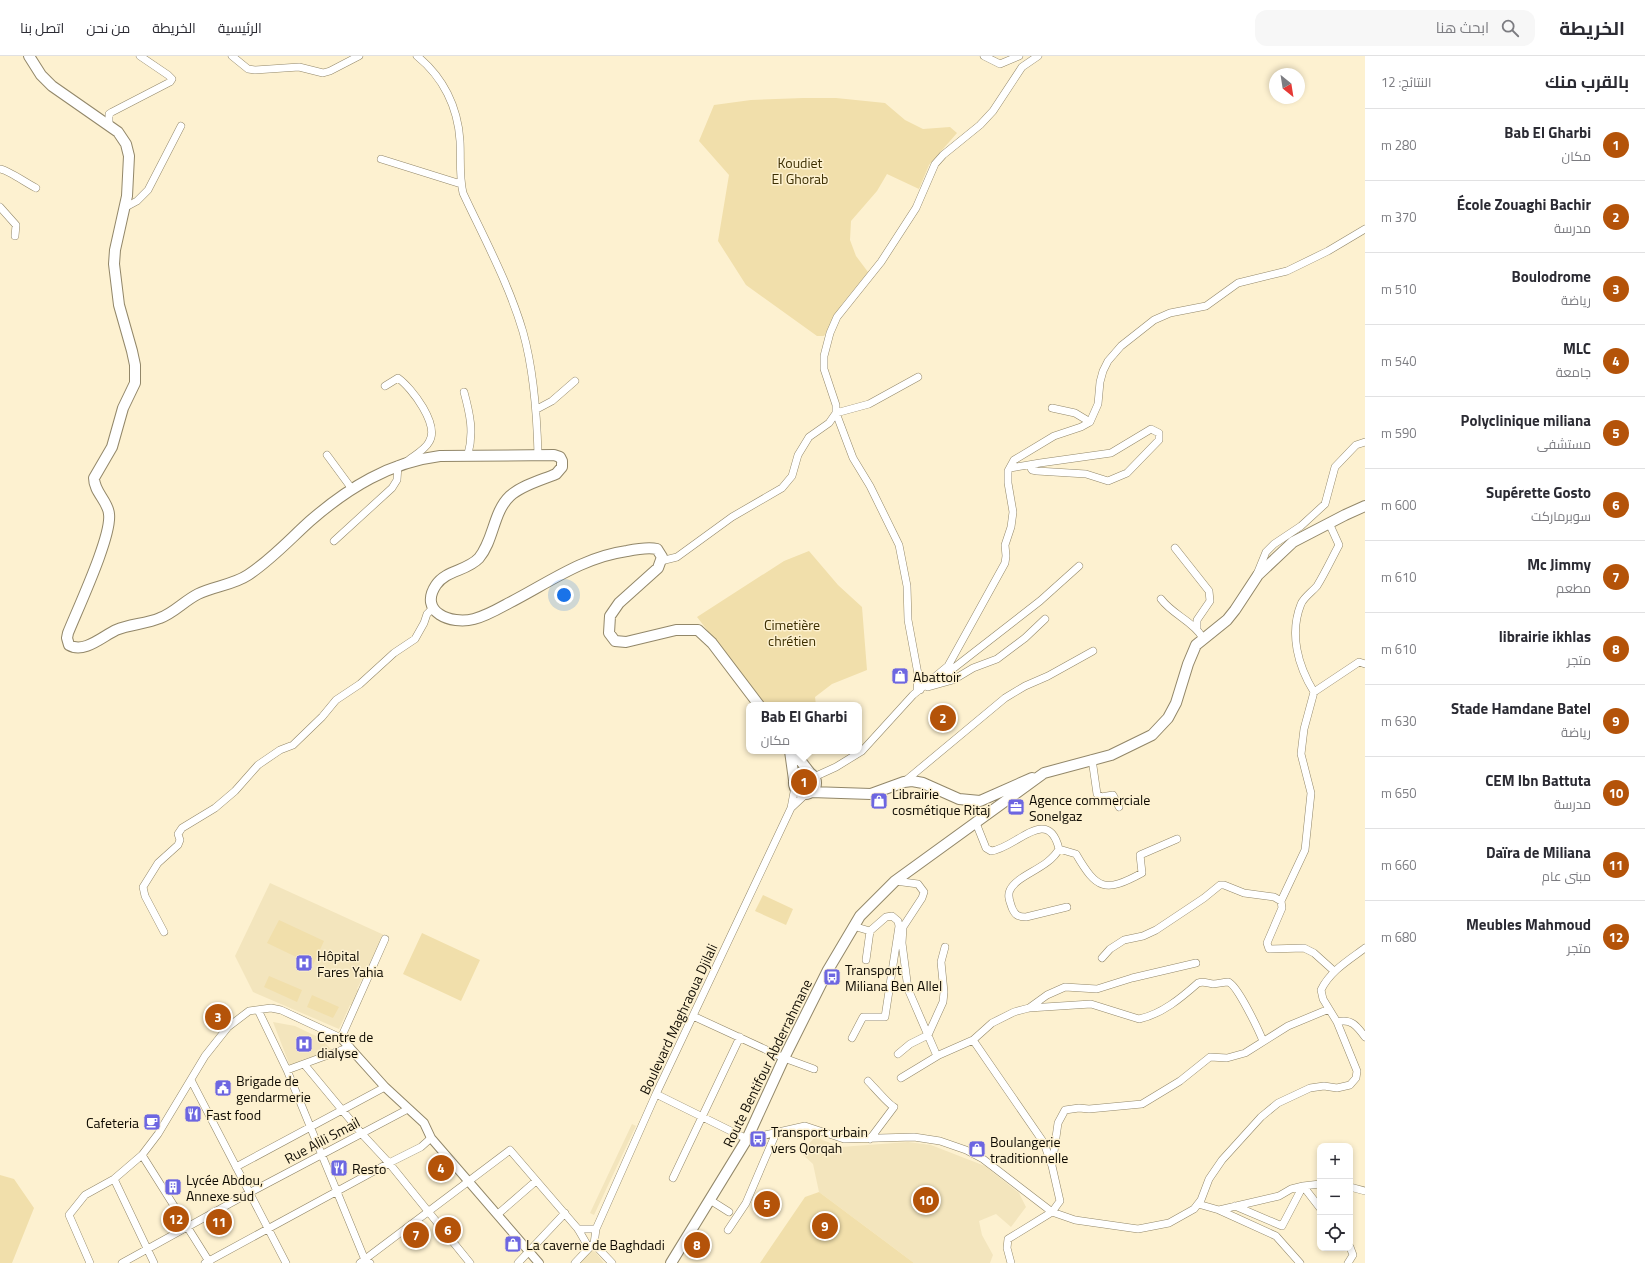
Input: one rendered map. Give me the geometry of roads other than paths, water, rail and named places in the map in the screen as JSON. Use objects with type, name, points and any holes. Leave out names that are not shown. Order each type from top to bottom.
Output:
[{"type":"main road","points":[[29,56],[41,75],[52,86],[109,126],[123,138],[129,156],[127,196],[115,250],[115,278],[120,312],[135,365],[135,383],[123,408],[109,454],[94,478],[96,490],[109,513],[109,525],[100,554],[68,632],[67,638],[70,645],[77,648],[85,646],[118,629],[159,619],[176,610],[196,595],[233,583],[247,576],[272,556],[311,520],[352,490],[374,476],[402,464],[423,458],[468,454],[558,456],[562,461],[562,467],[556,474],[518,490],[510,496],[501,510],[486,548],[478,558],[470,565],[446,576],[437,583],[430,600],[433,608],[447,619],[466,621],[483,616],[540,587],[571,568],[609,553],[653,548],[660,552],[661,561],[656,571],[619,603],[610,616],[608,633],[611,638],[619,642],[626,642],[676,630],[698,630],[712,643],[757,702]]},
{"type":"main road","points":[[792,754],[794,784],[800,792],[871,794],[904,782],[912,781],[923,783],[959,799],[980,801],[1044,773],[1111,755],[1152,735],[1162,726],[1176,704],[1188,664],[1196,645],[1227,620],[1236,610],[1258,575],[1294,542],[1365,506]]},
{"type":"main road","points":[[794,754],[813,777],[815,785],[809,792]]},
{"type":"main road","points":[[794,784],[796,776],[802,772],[848,794]]},
{"type":"main road","name":"Route Bentifour Abderrahmane","points":[[671,1263],[747,1139],[784,1058],[828,970],[860,916],[895,881],[1044,773]]},
{"type":"street","points":[[109,126],[109,114],[170,82],[172,79],[140,56]]},
{"type":"street","points":[[232,56],[248,68],[255,70],[299,67],[323,73],[359,56]]},
{"type":"street","points":[[417,56],[429,66],[443,83],[450,97],[460,139],[461,184],[463,193],[516,310],[528,353],[537,409],[538,455]]},
{"type":"street","points":[[984,56],[1000,64],[1019,56]]},
{"type":"street","points":[[917,691],[918,674],[908,620],[907,586],[898,545],[870,486],[853,458],[836,413],[836,405],[824,369],[824,356],[830,332],[837,317],[881,262],[916,208],[935,164],[943,155],[980,125],[993,111],[1022,67],[1038,56]]},
{"type":"street","points":[[124,208],[137,201],[148,190],[181,126]]},
{"type":"street","points":[[381,159],[461,184]]},
{"type":"street","points":[[0,169],[8,171],[19,180],[36,188]]},
{"type":"street","points":[[0,207],[16,225],[15,236]]},
{"type":"street","points":[[862,751],[917,691],[948,666],[1005,563],[1005,545],[1011,528],[1013,512],[1008,483],[1010,468],[1014,460],[1054,436],[1081,427],[1090,422],[1098,404],[1102,371],[1108,360],[1120,346],[1154,320],[1170,313],[1206,306],[1238,283],[1287,271],[1328,252],[1365,230]]},
{"type":"street","points":[[661,561],[677,557],[732,517],[782,488],[792,476],[798,456],[809,438],[829,423],[836,413],[869,404],[918,377]]},
{"type":"street","points":[[334,541],[392,488],[397,480],[402,464],[429,444],[431,438],[431,429],[426,413],[415,396],[403,382],[398,378],[385,386]]},
{"type":"street","points":[[537,409],[552,400],[576,381]]},
{"type":"street","points":[[464,392],[472,427],[472,440],[468,454]]},
{"type":"street","points":[[1052,408],[1075,413],[1090,422]]},
{"type":"street","points":[[1010,468],[1029,465],[1111,453],[1150,429],[1159,433],[1159,440],[1128,472],[1108,481],[1086,474],[1032,470],[1029,465]]},
{"type":"street","points":[[1253,581],[1266,552],[1274,544],[1301,526],[1325,504],[1335,467],[1356,445],[1365,442]]},
{"type":"street","points":[[327,455],[352,490]]},
{"type":"street","points":[[1314,692],[1304,676],[1297,649],[1294,628],[1301,603],[1317,586],[1339,545],[1329,523]]},
{"type":"street","points":[[1175,548],[1209,591],[1210,601],[1197,620],[1197,628]]},
{"type":"street","points":[[928,687],[982,648],[1040,602],[1079,566]]},
{"type":"street","points":[[1161,599],[1169,609],[1197,628],[1203,638]]},
{"type":"street","points":[[164,932],[145,896],[143,887],[158,863],[178,845],[180,840],[178,834],[182,828],[215,808],[235,790],[258,765],[280,750],[293,745],[322,717],[336,700],[360,684],[394,653],[415,639],[427,614],[433,608]]},
{"type":"street","points":[[917,691],[953,680],[973,668],[997,659],[1025,638],[1045,619]]},
{"type":"street","points":[[904,782],[1005,698],[1092,651]]},
{"type":"street","points":[[1334,971],[1314,953],[1304,948],[1269,949],[1267,943],[1282,908],[1281,901],[1305,850],[1311,793],[1302,754],[1304,729],[1314,692],[1359,662],[1365,664]]},
{"type":"street","points":[[813,777],[836,767],[857,754]]},
{"type":"street","points":[[1092,759],[1097,794],[1101,797],[1113,795],[1119,807]]},
{"type":"street","points":[[791,808],[794,784]]},
{"type":"street","points":[[791,808],[809,792]]},
{"type":"street","name":"Boulevard Maghraoua Djilali","points":[[591,1246],[596,1229],[656,1094],[791,808]]},
{"type":"street","points":[[976,822],[986,848],[991,851],[1002,848],[1034,830],[1043,829],[1050,831],[1054,836],[1059,849]]},
{"type":"street","points":[[1059,849],[1076,854],[1088,874],[1096,882],[1115,886],[1142,873],[1140,855],[1177,839]]},
{"type":"street","points":[[1059,849],[1051,860],[1014,885],[1009,891],[1009,899],[1015,914],[1019,917],[1026,917],[1067,906]]},
{"type":"street","points":[[895,881],[918,884],[922,887],[924,892],[922,898],[903,927],[902,943],[908,989],[937,1056]]},
{"type":"street","points":[[1102,958],[1124,940],[1143,936],[1156,930],[1204,898],[1220,885],[1224,885],[1244,893],[1274,897],[1281,901]]},
{"type":"street","points":[[852,1038],[863,1017],[885,1017],[898,921],[892,916],[886,917],[870,931],[866,960]]},
{"type":"street","points":[[853,926],[870,931]]},
{"type":"street","points":[[341,1038],[385,939]]},
{"type":"street","points":[[898,1054],[910,1044],[928,1035],[943,1002],[944,992],[941,962],[945,947]]},
{"type":"street","points":[[656,1094],[747,1139],[805,1126],[844,1139],[914,1137],[940,1141],[966,1150],[983,1159],[1052,1212],[1075,1220],[1138,1229],[1169,1223],[1183,1216],[1198,1204],[1209,1179],[1222,1160],[1261,1117],[1278,1103],[1310,1088],[1324,1086],[1337,1088],[1350,1085],[1356,1078],[1357,1071],[1337,1022],[1329,1009],[1321,990],[1324,982],[1334,971],[1365,948]]},
{"type":"street","points":[[1028,1008],[1047,995],[1066,987],[1086,990],[1105,988],[1132,978],[1196,963]]},
{"type":"street","points":[[901,1078],[937,1056],[973,1040],[992,1023],[1014,1012],[1028,1008],[1090,1004],[1139,1019],[1146,1018],[1172,1005],[1198,983],[1228,982],[1233,985],[1248,1009],[1263,1041]]},
{"type":"street","points":[[90,1263],[70,1215],[85,1195],[114,1179],[142,1155],[158,1134],[205,1056],[228,1027],[249,1011],[271,1008],[281,1010],[341,1038],[385,1088],[424,1123],[431,1138],[470,1181],[538,1263]]},
{"type":"street","points":[[1052,1166],[1058,1123],[1066,1110],[1080,1108],[1088,1110],[1142,1104],[1180,1081],[1210,1057],[1227,1058],[1245,1053],[1288,1026],[1329,1009]]},
{"type":"street","points":[[258,1010],[287,1070],[365,1262],[510,1150],[591,1246],[612,1263]]},
{"type":"street","points":[[693,1016],[784,1058],[814,1069]]},
{"type":"street","points":[[1337,1022],[1346,1020],[1351,1022],[1356,1025],[1365,1037]]},
{"type":"street","points":[[673,1178],[740,1037]]},
{"type":"street","points":[[973,1040],[1031,1122],[1044,1143],[1052,1166],[1060,1201],[1052,1212],[1008,1239],[1007,1248],[1011,1263]]},
{"type":"street","points":[[287,1070],[350,1047]]},
{"type":"street","points":[[304,1064],[362,1134],[389,1163],[470,1263]]},
{"type":"street","points":[[191,1080],[286,1263]]},
{"type":"street","points":[[868,1081],[883,1095],[890,1105],[894,1106],[870,1139]]},
{"type":"street","points":[[236,1167],[385,1088]]},
{"type":"street","name":"Rue Alili Smail","points":[[122,1263],[321,1154],[408,1109]]},
{"type":"street","points":[[728,1230],[746,1202],[776,1132]]},
{"type":"street","points":[[142,1155],[208,1262],[421,1147],[431,1138]]},
{"type":"street","points":[[114,1179],[154,1263]]},
{"type":"street","points":[[498,1214],[536,1181]]},
{"type":"street","points":[[1219,1210],[1279,1196],[1291,1189],[1317,1184]]},
{"type":"street","points":[[1235,1206],[1282,1226],[1303,1186]]},
{"type":"street","points":[[1303,1186],[1317,1204]]},
{"type":"street","points":[[1353,1188],[1365,1190]]},
{"type":"street","points":[[710,1200],[729,1212]]},
{"type":"street","points":[[1198,1204],[1219,1210],[1276,1236],[1300,1263]]},
{"type":"street","points":[[518,1263],[565,1214]]},
{"type":"street","points":[[578,1229],[596,1229]]},
{"type":"street","points":[[574,1263],[591,1246]]},
{"type":"street","points":[[1348,1263],[1352,1255],[1351,1251]]},
{"type":"place","name":"Abattoir","points":[[900,676]]},
{"type":"place","name":"École Zouaghi Bachir","points":[[943,718]]},
{"type":"place","name":"Bab El Gharbi","points":[[804,782]]},
{"type":"place","name":"Librairie cosmétique Ritaj","points":[[879,801]]},
{"type":"place","name":"Agence commerciale Sonelgaz","points":[[1016,807]]},
{"type":"place","name":"Hôpital Fares Yahia","points":[[304,963]]},
{"type":"place","name":"Transport Miliana Ben Allel","points":[[832,977]]},
{"type":"place","name":"Boulodrome","points":[[218,1017]]},
{"type":"place","name":"Centre de dialyse","points":[[304,1044]]},
{"type":"place","name":"Brigade de gendarmerie","points":[[223,1088]]},
{"type":"place","name":"Fast food","points":[[193,1114]]},
{"type":"place","name":"Cafeteria","points":[[152,1122]]},
{"type":"place","name":"Transport urbain vers Qorqah","points":[[758,1139]]},
{"type":"place","name":"Boulangerie traditionnelle","points":[[977,1149]]},
{"type":"place","name":"Resto","points":[[339,1168]]},
{"type":"place","name":"MLC","points":[[441,1168]]},
{"type":"place","name":"Lycée Abdou, Annexe sud","points":[[173,1187]]},
{"type":"place","name":"CEM Ibn Battuta","points":[[926,1200]]},
{"type":"place","name":"Polyclinique miliana","points":[[767,1204]]},
{"type":"place","name":"Meubles Mahmoud","points":[[176,1219]]},
{"type":"place","name":"Daïra de Miliana","points":[[219,1222]]},
{"type":"place","name":"Stade Hamdane Batel","points":[[825,1226]]},
{"type":"place","name":"Supérette Gosto","points":[[448,1230]]},
{"type":"place","name":"Mc Jimmy","points":[[416,1235]]},
{"type":"place","name":"La caverne de Baghdadi","points":[[513,1244]]},
{"type":"place","name":"librairie ikhlas","points":[[697,1245]]},
{"type":"park label","name":"Koudiet El Ghorab","points":[[800,170]]},
{"type":"park label","name":"Cimetière chrétien","points":[[792,632]]}]
